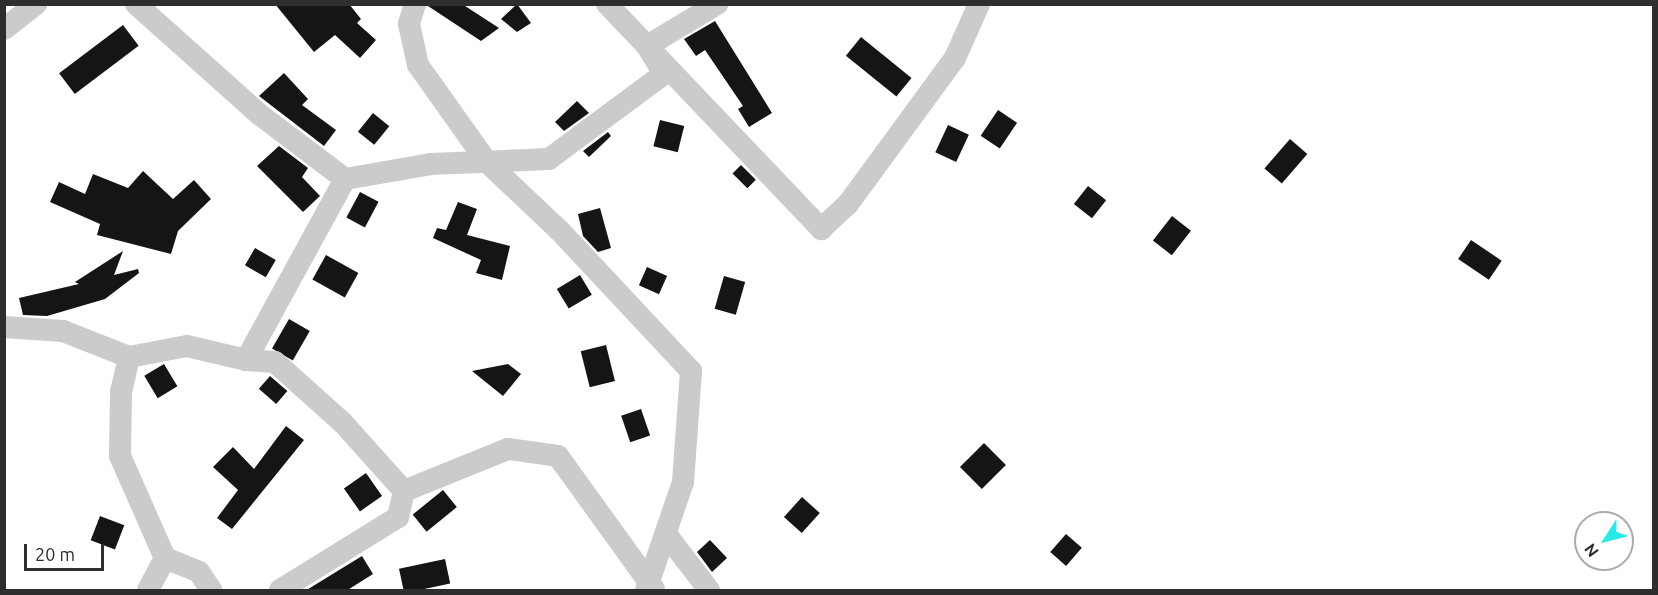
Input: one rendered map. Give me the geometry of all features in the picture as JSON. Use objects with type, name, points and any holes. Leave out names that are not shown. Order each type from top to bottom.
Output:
[{"type":"street","points":[[4,29],[36,4]]},
{"type":"street","points":[[136,4],[259,114],[345,179],[431,164],[549,159],[664,74],[647,46]]},
{"type":"street","points":[[415,4],[409,24],[418,65],[487,162],[560,231],[692,372],[683,482],[650,587]]},
{"type":"street","points":[[607,4],[821,229],[848,204],[955,58],[979,4]]},
{"type":"street","points":[[647,46],[717,4]]},
{"type":"street","points":[[246,360],[345,179]]},
{"type":"street","points":[[4,327],[63,332],[129,357],[187,346],[246,360],[275,362],[343,423],[404,491]]},
{"type":"street","points":[[129,357],[122,392],[120,456],[165,558],[200,572],[211,591]]},
{"type":"street","points":[[404,491],[508,449],[558,456],[650,587]]},
{"type":"street","points":[[280,591],[398,517],[404,491]]},
{"type":"street","points":[[666,534],[709,591]]},
{"type":"street","points":[[148,591],[165,558]]},
{"type":"building","points":[[275,4],[349,4],[361,19],[357,23],[376,40],[360,58],[335,35],[314,52]]},
{"type":"building","points":[[462,4],[499,28],[481,41],[428,6]]},
{"type":"building","points":[[517,4],[531,23],[517,32],[501,19]]},
{"type":"building","points":[[715,21],[772,113],[749,127],[738,109],[743,106],[705,50],[696,56],[684,39]]},
{"type":"building","points":[[123,25],[139,46],[75,94],[59,73]]},
{"type":"building","points":[[861,37],[912,78],[896,97],[846,56]]},
{"type":"building","points":[[284,73],[308,99],[302,105],[336,130],[324,146],[259,96]]},
{"type":"building","points":[[577,101],[589,113],[564,131],[555,122]]},
{"type":"building","points":[[998,110],[1017,123],[1000,149],[981,136]]},
{"type":"building","points":[[373,113],[389,126],[374,145],[358,132]]},
{"type":"building","points":[[660,120],[684,126],[678,152],[653,146]]},
{"type":"building","points":[[948,125],[969,135],[956,162],[935,152]]},
{"type":"building","points":[[608,132],[611,136],[589,157],[583,151]]},
{"type":"building","points":[[1290,139],[1307,154],[1282,184],[1264,168]]},
{"type":"building","points":[[279,146],[308,168],[302,177],[320,196],[303,212],[257,166]]},
{"type":"building","points":[[741,165],[756,180],[747,188],[733,173]]},
{"type":"building","points":[[143,171],[173,199],[194,180],[211,199],[178,231],[171,254],[97,235],[100,224],[50,202],[59,182],[85,194],[93,174],[128,188]]},
{"type":"building","points":[[1088,186],[1106,200],[1092,218],[1074,204]]},
{"type":"building","points":[[360,192],[379,202],[365,227],[346,218]]},
{"type":"building","points":[[458,202],[477,209],[467,235],[510,246],[502,280],[476,273],[481,260],[433,238],[437,228],[446,230]]},
{"type":"building","points":[[600,208],[611,248],[598,252],[583,236],[578,214]]},
{"type":"building","points":[[1172,216],[1191,231],[1172,255],[1153,240]]},
{"type":"building","points":[[1471,240],[1502,261],[1489,280],[1458,259]]},
{"type":"building","points":[[255,248],[276,260],[266,277],[245,265]]},
{"type":"building","points":[[123,251],[114,275],[138,269],[139,273],[105,299],[47,316],[23,315],[19,298],[79,284],[75,282]]},
{"type":"building","points":[[326,255],[358,273],[345,297],[312,279]]},
{"type":"building","points":[[647,267],[667,276],[659,294],[639,285]]},
{"type":"building","points":[[580,275],[592,295],[569,309],[557,289]]},
{"type":"building","points":[[724,276],[745,282],[736,315],[715,309]]},
{"type":"building","points":[[289,319],[310,331],[293,360],[272,348]]},
{"type":"building","points":[[606,345],[615,381],[590,387],[581,351]]},
{"type":"building","points":[[164,364],[177,386],[158,398],[144,376]]},
{"type":"building","points":[[508,364],[521,374],[503,396],[472,371]]},
{"type":"building","points":[[270,376],[287,391],[276,404],[259,389]]},
{"type":"building","points":[[641,409],[650,435],[630,442],[621,416]]},
{"type":"building","points":[[286,426],[304,440],[232,529],[217,518],[238,490],[213,467],[233,447],[254,469]]},
{"type":"building","points":[[984,443],[1006,465],[982,489],[960,467]]},
{"type":"building","points":[[366,473],[382,496],[360,511],[344,488]]},
{"type":"building","points":[[443,490],[457,507],[427,532],[413,515]]},
{"type":"building","points":[[802,497],[820,513],[802,533],[784,517]]},
{"type":"building","points":[[100,516],[124,525],[115,550],[91,540]]},
{"type":"building","points":[[1066,534],[1082,548],[1066,566],[1050,552]]},
{"type":"building","points":[[710,540],[727,558],[712,572],[697,552]]},
{"type":"building","points":[[362,556],[373,574],[346,591],[305,591]]},
{"type":"building","points":[[445,559],[450,583],[419,590],[404,590],[399,569]]}]
